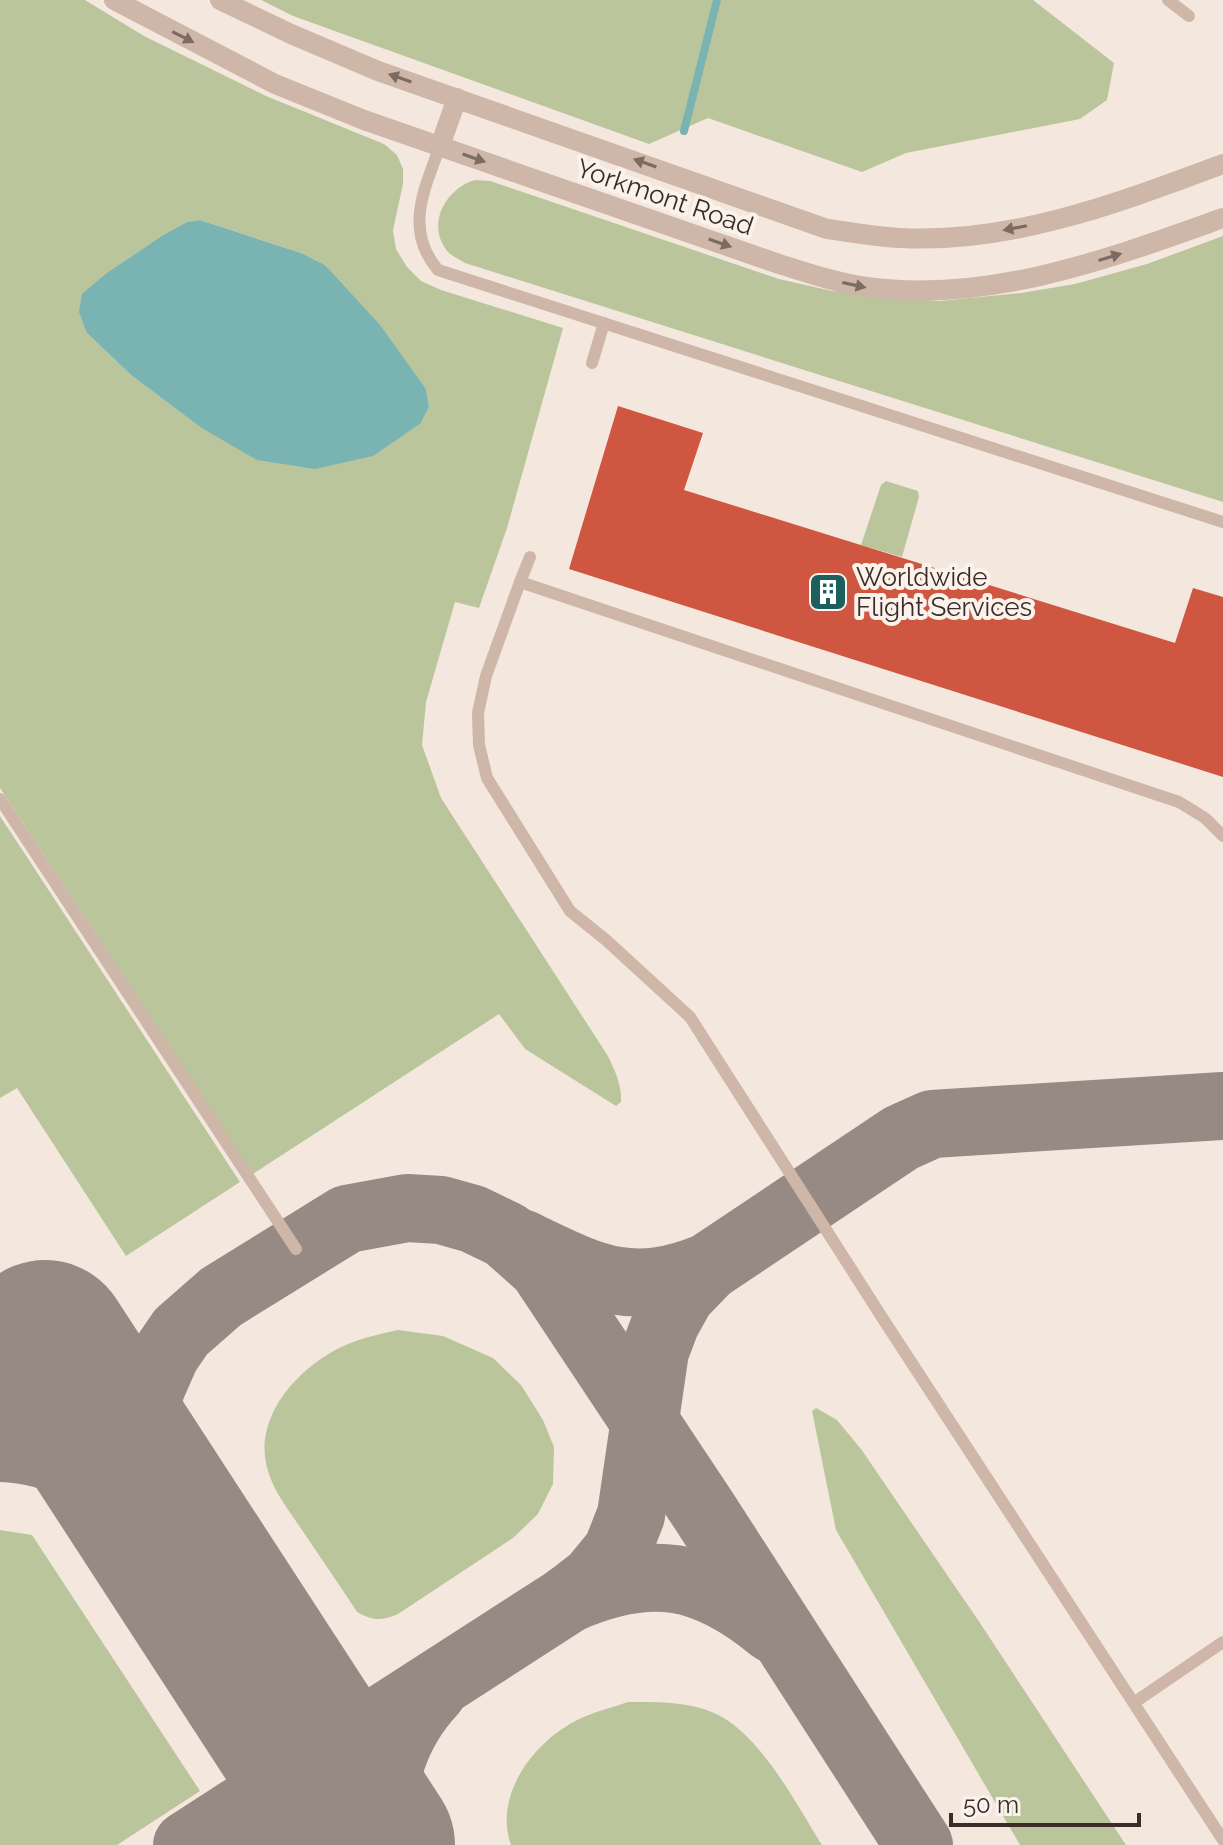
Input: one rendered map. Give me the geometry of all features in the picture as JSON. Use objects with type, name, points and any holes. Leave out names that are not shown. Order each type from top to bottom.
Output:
[{"type":"street","name":"Yorkmont Road","points":[[114,0],[275,84],[364,120],[779,264],[867,287],[935,290],[1033,278],[1121,254],[1223,218]]},
{"type":"street","name":"Yorkmont Road","points":[[220,0],[378,71],[827,229],[902,238],[1000,231],[1033,225],[1135,196],[1223,164]]},
{"type":"street","points":[[440,146],[457,98]]},
{"type":"lane","points":[[1168,0],[1189,16]]},
{"type":"lane","points":[[440,146],[422,201],[418,231],[425,254],[438,270],[1223,522]]},
{"type":"lane","points":[[592,363],[604,323]]},
{"type":"lane","points":[[530,557],[486,676],[478,713],[479,745],[487,778],[570,911],[690,1017],[1223,1840]]},
{"type":"lane","points":[[520,582],[1179,802],[1205,818],[1223,835]]},
{"type":"lane","points":[[0,799],[296,1249]]},
{"type":"lane","points":[[1135,1702],[1223,1642]]},
{"type":"green space","points":[[0,0],[85,0],[144,36],[266,96],[384,144],[397,155],[403,169],[403,184],[393,230],[396,249],[407,267],[421,281],[441,290],[563,328],[507,528],[479,608],[455,602],[426,702],[422,745],[441,798],[608,1056],[619,1084],[621,1102],[616,1106],[525,1049],[499,1014],[253,1174],[0,788]],"holes":[[[200,220],[301,253],[325,265],[426,389],[429,407],[421,423],[200,427],[131,375],[87,333],[108,272],[187,222]]]},
{"type":"green space","points":[[261,0],[1033,0],[1114,63],[1107,100],[1080,119],[906,153],[862,172],[708,118],[649,144],[293,16]]},
{"type":"green space","points":[[475,180],[490,181],[779,279],[832,291],[939,301],[1075,284],[1147,264],[1223,236],[1223,502],[465,263],[448,252],[441,241],[439,219],[455,191]]},
{"type":"green space","points":[[886,481],[918,491],[902,557],[861,545],[881,485]]},
{"type":"green space","points":[[0,816],[240,1182],[126,1256],[17,1088],[0,1098]]},
{"type":"green space","points":[[398,1330],[443,1336],[493,1358],[521,1385],[543,1420],[554,1447],[553,1484],[538,1514],[513,1538],[398,1614],[377,1619],[357,1612],[278,1494],[268,1471],[265,1450],[267,1429],[275,1409],[301,1375],[337,1349],[361,1339]]},
{"type":"green space","points":[[816,1408],[837,1420],[861,1449],[1126,1845],[1020,1845],[836,1530],[812,1411]]},
{"type":"green space","points":[[0,1530],[32,1535],[200,1791],[117,1845],[0,1845]]},
{"type":"green space","points":[[628,1702],[693,1706],[731,1723],[747,1736],[776,1771],[822,1845],[511,1845],[507,1825],[508,1805],[514,1786],[537,1751],[569,1725]]},
{"type":"water","points":[[200,220],[301,253],[325,265],[380,325],[426,389],[429,407],[421,423],[373,456],[315,469],[257,460],[200,427],[131,375],[87,333],[79,312],[82,294],[108,272],[163,235],[187,222]]},
{"type":"building","name":"Worldwide Flight Services","points":[[618,406],[703,433],[684,490],[1175,643],[1193,588],[1223,597],[1223,777],[569,569]]},
{"type":"waterway","points":[[684,131],[717,0]]},
{"type":"taxiway","points":[[521,1243],[591,1274],[612,1280],[655,1282],[708,1267],[901,1138],[932,1124],[1223,1106]]},
{"type":"taxiway","points":[[159,1520],[140,1435],[151,1388],[166,1354],[181,1332],[221,1297],[347,1219],[407,1208],[441,1210],[473,1219],[506,1235],[542,1267],[919,1845]]},
{"type":"taxiway","points":[[187,1845],[567,1600],[594,1579],[617,1551],[631,1515],[655,1351],[681,1295],[708,1267]]},
{"type":"taxiway","points":[[0,1448],[24,1450],[66,1462],[104,1481],[159,1520]]},
{"type":"taxiway","points":[[568,1599],[625,1580],[675,1579],[723,1595],[773,1629]]},
{"type":"taxiway","points":[[385,1845],[383,1803],[391,1762],[408,1724],[433,1691]]},
{"type":"taxiway","points":[[197,1845],[229,1836],[261,1833],[325,1845]]},
{"type":"runway","points":[[45,1345],[370,1845]]},
{"type":"place","name":"Worldwide Flight Services","points":[[828,592]]}]
